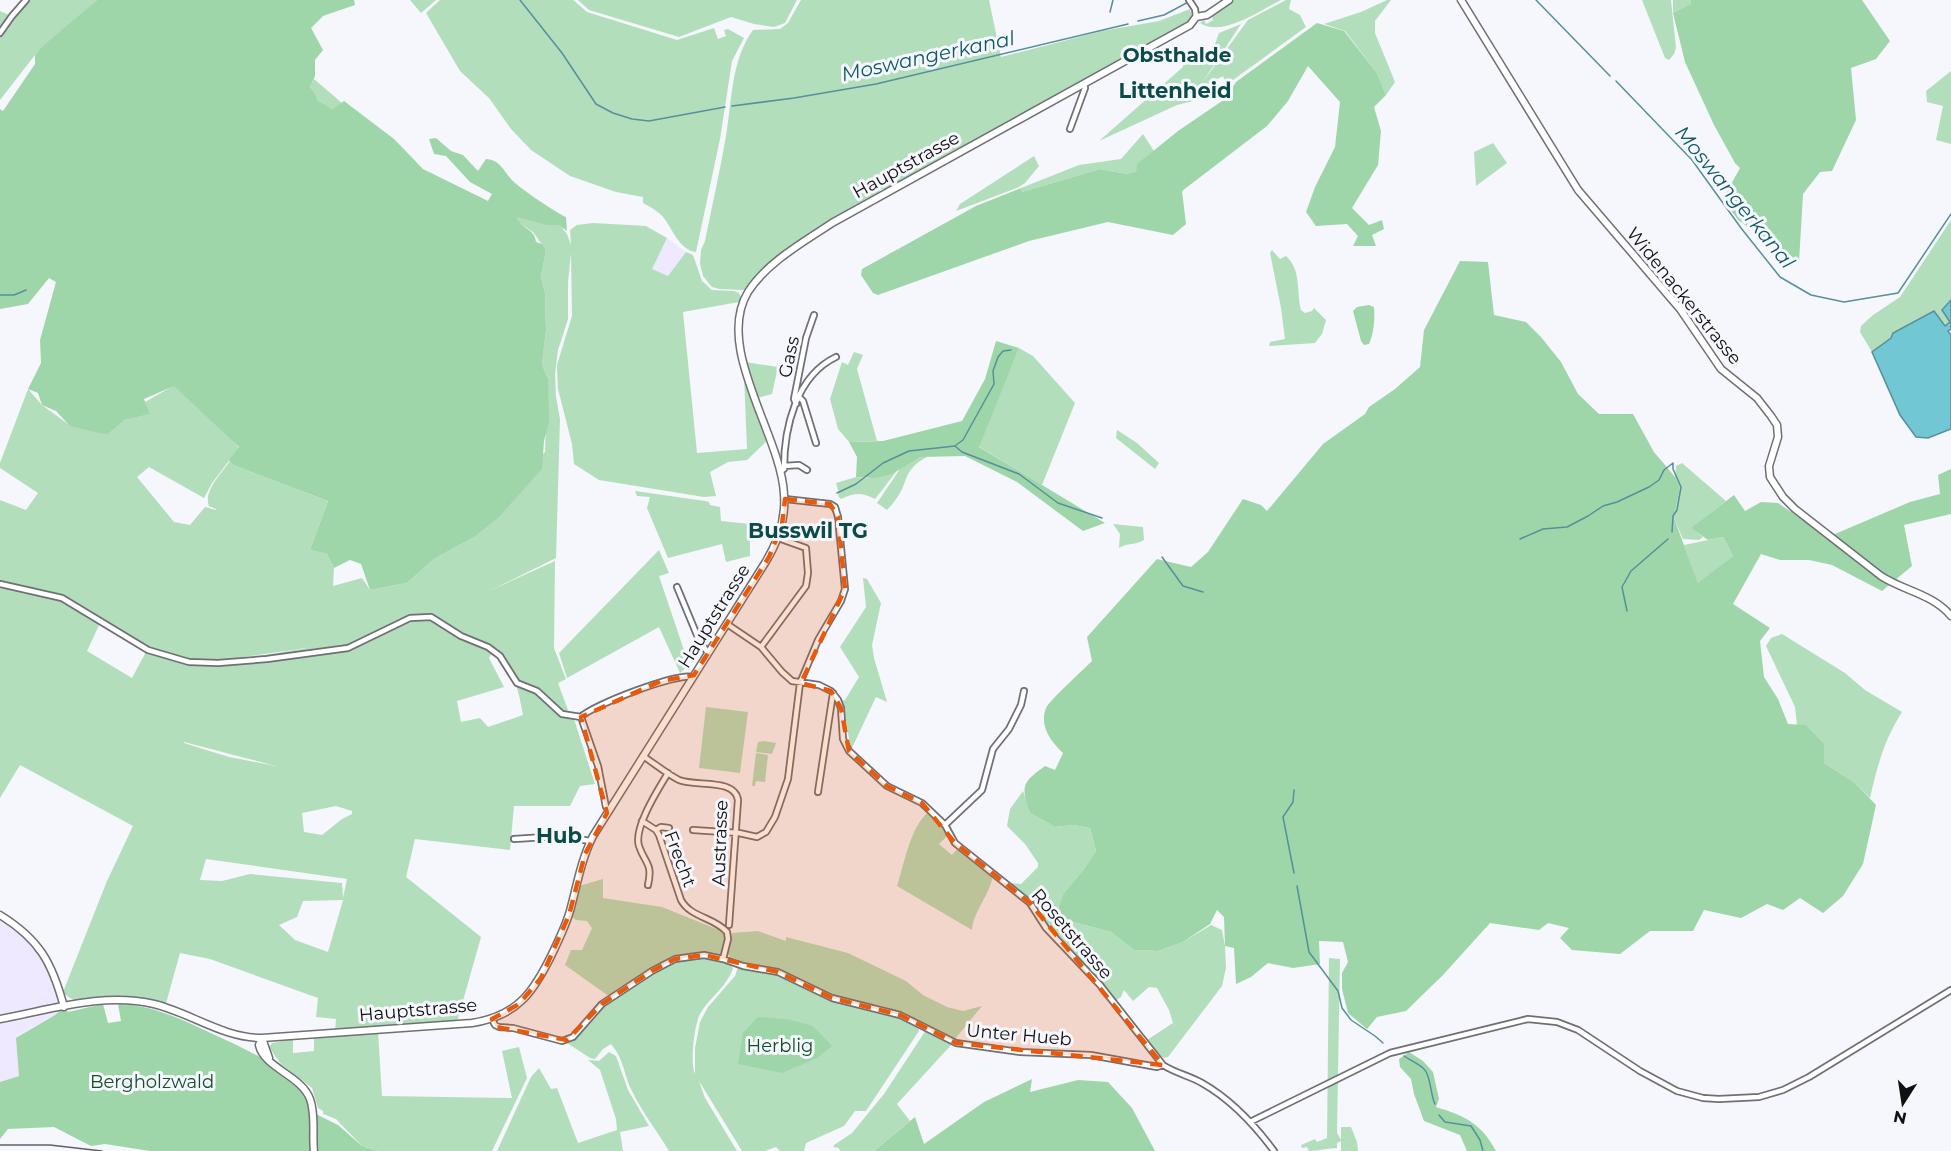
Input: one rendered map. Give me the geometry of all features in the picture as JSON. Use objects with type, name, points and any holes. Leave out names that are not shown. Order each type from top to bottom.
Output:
[{"type":"street","points":[[0,33],[26,0]]},
{"type":"street","name":"Hauptstrasse","points":[[0,1019],[110,1000],[141,1002],[165,1007],[234,1034],[262,1038],[472,1023],[492,1019],[519,1004],[541,978],[569,915],[580,869],[590,841],[765,563],[778,538],[783,516],[783,469],[750,385],[740,342],[740,314],[751,287],[784,256],[832,223],[1190,26],[1196,17],[1207,15],[1229,0]]},
{"type":"street","name":"Widenackerstrasse","points":[[1461,0],[1578,190],[1680,309],[1721,369],[1757,398],[1772,416],[1777,425],[1778,437],[1769,471],[1775,486],[1783,497],[1795,509],[1881,576],[1893,584],[1936,602],[1951,616]]},
{"type":"street","points":[[1191,3],[1196,17]]},
{"type":"street","points":[[1070,129],[1085,88],[1084,84]]},
{"type":"street","name":"Gass","points":[[796,404],[794,399],[804,347],[814,315]]},
{"type":"street","points":[[807,470],[799,465],[783,469],[785,442],[791,415],[818,368],[836,357]]},
{"type":"street","points":[[799,398],[803,401],[816,443]]},
{"type":"street","points":[[693,830],[760,836],[766,832],[775,817],[788,779],[800,683],[818,640],[844,595],[845,576],[835,507],[830,504],[784,499]]},
{"type":"street","points":[[761,647],[802,592],[808,578],[806,548],[778,538]]},
{"type":"street","points":[[0,584],[62,598],[137,645],[173,659],[218,663],[348,648],[410,618],[431,616],[460,636],[488,647],[500,656],[517,683],[537,691],[562,714],[581,717],[598,706],[661,681],[686,675],[693,677]]},
{"type":"street","points":[[677,587],[699,640],[708,653]]},
{"type":"street","points":[[727,624],[761,647],[792,681],[819,685],[833,693],[818,792]]},
{"type":"street","points":[[945,825],[982,790],[993,749],[1009,729],[1021,705],[1024,691]]},
{"type":"street","name":"Rosetstrasse","points":[[833,693],[841,708],[843,740],[849,751],[886,786],[918,800],[945,825],[955,843],[1030,903],[1046,928],[1100,985],[1163,1065]]},
{"type":"street","points":[[581,717],[598,766],[606,807],[609,810]]},
{"type":"street","name":"Austrasse","points":[[643,756],[680,780],[733,789],[736,792],[738,800],[729,925]]},
{"type":"street","points":[[648,885],[651,872],[638,842],[642,822],[649,805],[669,773]]},
{"type":"street","name":"Frecht","points":[[642,822],[656,830],[661,839],[684,904],[692,912],[727,932],[728,939],[723,958]]},
{"type":"street","points":[[656,830],[661,827],[669,828]]},
{"type":"street","points":[[514,839],[561,836],[590,841]]},
{"type":"street","points":[[0,915],[25,932],[38,946],[47,962],[64,1007]]},
{"type":"street","name":"Unter Hueb","points":[[492,1019],[499,1028],[513,1028],[544,1037],[567,1040],[573,1037],[602,1004],[666,962],[693,956],[723,958],[743,966],[777,972],[832,998],[892,1012],[956,1043],[1020,1052],[1091,1055],[1157,1067],[1163,1065]]},
{"type":"street","points":[[1252,1121],[1390,1053],[1528,1019],[1557,1022],[1578,1030],[1640,1071],[1677,1090],[1719,1100],[1759,1097],[1783,1090],[1809,1077],[1951,990]]},
{"type":"street","points":[[262,1038],[271,1061],[300,1084],[309,1096],[313,1113],[314,1151]]},
{"type":"street","points":[[1163,1065],[1203,1083],[1232,1103],[1252,1121],[1274,1151]]},
{"type":"highlighted area","points":[[785,499],[830,504],[838,517],[845,589],[801,683],[831,691],[841,708],[849,751],[887,786],[922,803],[955,843],[1030,903],[1163,1065],[956,1043],[900,1015],[832,998],[778,972],[704,955],[675,959],[652,971],[602,1004],[567,1040],[496,1027],[492,1019],[519,1004],[541,978],[569,915],[585,854],[607,813],[581,717],[661,681],[694,675],[769,557],[782,525]]},
{"type":"shaded area","points":[[667,238],[686,252],[668,276],[651,269]]},
{"type":"shaded area","points":[[0,915],[38,946],[64,1007],[55,1015],[25,1032],[19,1076],[0,1082]]},
{"type":"green space","points":[[30,0],[97,0],[35,55],[0,100],[0,11],[12,16]]},
{"type":"green space","points":[[97,0],[354,0],[355,5],[323,16],[311,28],[323,50],[315,60],[315,76],[310,87],[318,101],[332,110],[344,101],[394,139],[423,169],[488,201],[492,194],[470,182],[446,156],[434,154],[429,139],[436,138],[451,151],[463,155],[478,171],[486,159],[495,161],[521,187],[546,206],[566,217],[567,231],[559,225],[547,225],[517,217],[521,224],[533,234],[536,242],[542,244],[546,250],[541,277],[545,293],[546,330],[542,365],[548,378],[549,422],[544,441],[542,469],[498,518],[474,537],[434,559],[407,583],[370,590],[361,564],[350,560],[334,568],[327,554],[310,550],[328,501],[233,465],[229,460],[239,447],[174,386],[144,399],[150,414],[125,420],[107,435],[70,426],[56,411],[42,405],[38,393],[28,389],[41,363],[40,340],[56,282],[49,278],[28,304],[0,309],[0,109],[3,111],[35,64],[35,55],[43,46]]},
{"type":"green space","points":[[410,0],[436,0],[421,13]]},
{"type":"green space","points":[[440,0],[573,0],[587,12],[677,40],[714,28],[718,39],[726,36],[724,30],[728,29],[744,38],[732,61],[720,139],[696,252],[680,243],[661,215],[643,203],[643,197],[616,192],[570,176],[531,150],[511,129],[489,98],[460,71],[426,13]]},
{"type":"green space","points":[[578,0],[797,0],[785,23],[774,27],[731,17],[679,37],[589,10]]},
{"type":"green space","points":[[801,0],[989,0],[1001,57],[1102,31],[1159,21],[1190,9],[1192,17],[1187,25],[886,190],[881,189],[794,245],[758,273],[747,288],[743,290],[712,287],[703,276],[700,264],[701,250],[719,175],[740,54],[753,30],[780,29],[788,23]]},
{"type":"green space","points":[[1232,0],[1281,0],[1230,25],[1209,27],[1200,23],[1204,20],[1206,24],[1213,20],[1214,12]]},
{"type":"green space","points":[[1286,0],[1291,0],[1289,9],[1300,15],[1306,27],[1226,85],[1223,76],[1201,88],[1197,100],[1177,105],[1099,141],[1183,67],[1183,61],[1214,47],[1219,33],[1241,24],[1202,83],[1248,20]]},
{"type":"green space","points":[[1391,0],[1375,21],[1375,33],[1395,82],[1386,95],[1377,73],[1345,31],[1324,24],[1361,12]]},
{"type":"green space","points":[[1642,0],[1671,0],[1676,48],[1669,60],[1665,58]]},
{"type":"green space","points":[[1673,0],[1691,0],[1692,4],[1673,13]]},
{"type":"green space","points":[[1691,0],[1862,0],[1890,41],[1876,59],[1851,68],[1856,120],[1832,171],[1820,172],[1803,194],[1799,262],[1738,220],[1723,199],[1740,168],[1714,125],[1685,62],[1673,13],[1691,4]]},
{"type":"green space","points":[[1317,23],[1344,31],[1377,73],[1386,95],[1374,107],[1381,131],[1378,165],[1352,208],[1369,225],[1382,220],[1384,229],[1372,235],[1376,246],[1353,246],[1358,236],[1347,224],[1316,226],[1306,212],[1315,187],[1335,147],[1340,102],[1308,66],[1288,101],[1267,126],[1182,191],[1186,224],[1173,235],[1108,222],[1029,241],[878,295],[873,293],[861,275],[862,269],[976,206],[1021,188],[1022,192],[1100,169],[1127,174],[1136,171],[1137,164],[1178,131],[1225,99],[1236,82]]},
{"type":"green space","points":[[1951,71],[1951,144],[1936,140],[1943,106],[1927,102],[1926,91]]},
{"type":"green space","points":[[314,79],[342,103],[332,111],[318,101],[310,87]]},
{"type":"green space","points":[[1143,134],[1154,151],[1138,164],[1136,171],[1127,174],[1100,169],[1022,192],[1021,188],[1079,165],[1121,159]]},
{"type":"green space","points":[[1493,143],[1507,163],[1476,186],[1474,152]]},
{"type":"green space","points":[[1034,156],[1039,166],[1025,183],[956,211],[960,204]]},
{"type":"green space","points":[[515,215],[560,225],[571,245],[570,230],[577,225],[593,223],[646,226],[667,238],[652,269],[668,276],[686,252],[693,255],[702,281],[712,290],[739,293],[742,299],[739,302],[683,312],[697,453],[747,449],[744,376],[767,441],[747,460],[728,462],[710,472],[716,496],[704,497],[599,480],[574,464],[572,444],[558,389],[557,365],[572,316],[571,253],[568,319],[558,350],[555,374],[560,419],[556,558],[491,590],[555,561],[554,648],[566,679],[558,683],[568,710],[563,714],[573,716],[595,784],[580,786],[570,806],[514,806],[510,850],[415,839],[406,877],[481,937],[457,1022],[335,1032],[336,1019],[316,1017],[318,998],[210,959],[180,953],[165,1007],[142,1002],[90,1003],[71,998],[63,992],[107,881],[133,826],[20,765],[0,798],[0,500],[26,510],[38,493],[0,468],[0,463],[28,389],[42,405],[68,424],[107,435],[125,420],[149,414],[145,402],[173,386],[186,385],[239,448],[212,483],[204,498],[149,467],[137,477],[174,522],[190,525],[205,507],[216,510],[209,506],[209,494],[214,482],[230,461],[233,465],[328,501],[310,550],[327,554],[334,568],[333,586],[362,578],[370,590],[407,583],[434,559],[474,537],[545,452],[548,378],[542,365],[546,330],[545,293],[541,277],[546,250],[533,232],[519,223]],"holes":[[[101,621],[147,650],[132,678],[87,651]],[[313,647],[222,662],[229,659]],[[493,651],[514,680],[523,715],[488,727],[480,718],[461,722],[457,701],[504,687],[489,658]],[[184,742],[276,766],[229,757]],[[336,806],[352,811],[352,814],[322,835],[304,832],[302,813]],[[206,859],[347,879],[343,898],[342,883],[250,874],[222,881],[200,880]],[[343,900],[328,952],[295,940],[279,925],[297,917],[303,901]]]},
{"type":"green space","points":[[1951,220],[1951,300],[1942,310],[1950,322],[1944,326],[1934,312],[1893,333],[1891,338],[1872,352],[1860,332],[1861,326],[1900,297]]},
{"type":"green space","points":[[1272,250],[1280,259],[1286,256],[1294,268],[1301,310],[1305,313],[1314,308],[1326,320],[1322,334],[1315,343],[1269,346],[1270,342],[1285,339],[1270,253]]},
{"type":"green space","points":[[1460,261],[1488,262],[1494,315],[1526,322],[1561,362],[1578,394],[1599,414],[1633,414],[1654,452],[1675,477],[1680,487],[1674,518],[1698,583],[1733,556],[1723,537],[1708,540],[1691,528],[1734,495],[1745,511],[1761,502],[1778,503],[1828,537],[1910,502],[1940,494],[1938,475],[1951,469],[1951,514],[1904,525],[1912,566],[1882,591],[1832,565],[1809,560],[1780,560],[1761,554],[1733,604],[1770,628],[1760,641],[1764,677],[1778,699],[1788,724],[1806,725],[1824,744],[1824,763],[1855,783],[1876,805],[1863,864],[1843,896],[1823,913],[1800,898],[1783,910],[1767,904],[1741,918],[1704,910],[1693,931],[1650,931],[1620,954],[1572,950],[1560,938],[1569,928],[1548,923],[1539,930],[1490,923],[1443,975],[1406,1011],[1377,1017],[1367,1029],[1348,1013],[1342,989],[1342,973],[1348,962],[1343,942],[1319,941],[1320,964],[1293,968],[1268,963],[1251,977],[1236,984],[1234,948],[1225,946],[1224,917],[1217,910],[1210,924],[1183,942],[1158,951],[1134,950],[1111,932],[1055,917],[1063,894],[1096,851],[1090,828],[1073,825],[1055,827],[1030,813],[1024,791],[1027,781],[1045,766],[1055,770],[1063,753],[1047,733],[1044,715],[1053,699],[1092,661],[1087,637],[1157,559],[1191,567],[1208,552],[1243,499],[1261,505],[1267,511],[1323,444],[1365,414],[1369,407],[1395,389],[1420,367],[1424,330]]},
{"type":"green space","points":[[1369,305],[1374,307],[1374,325],[1369,344],[1364,345],[1353,311],[1357,307]]},
{"type":"green space","points":[[996,341],[1019,348],[979,447],[1105,523],[1083,531],[1017,482],[965,456],[921,457],[892,474],[875,478],[856,477],[857,457],[849,442],[883,441],[962,421],[985,379]]},
{"type":"green space","points":[[1019,348],[1033,356],[1075,403],[1042,485],[978,446]]},
{"type":"green space","points":[[854,352],[863,355],[857,369],[877,441],[849,442],[838,429],[830,399],[842,362],[848,365]]},
{"type":"green space","points":[[745,362],[778,367],[772,394],[757,398]]},
{"type":"green space","points":[[1117,430],[1137,443],[1159,463],[1155,469],[1116,438]]},
{"type":"green space","points":[[921,457],[927,457],[909,472],[900,493],[887,510],[877,503],[900,469]]},
{"type":"green space","points":[[1682,463],[1726,501],[1692,528],[1703,537],[1699,540],[1683,539],[1674,518],[1680,487],[1675,477],[1676,466]]},
{"type":"green space","points":[[896,472],[875,499],[862,494],[841,499],[838,496],[836,483],[856,477],[867,478]]},
{"type":"green space","points":[[635,491],[705,501],[710,505],[720,507],[721,521],[750,524],[750,556],[726,562],[722,544],[668,558],[647,508],[650,497],[637,496]]},
{"type":"green space","points":[[1113,524],[1143,527],[1144,540],[1119,548],[1120,534]]},
{"type":"green space","points":[[1723,537],[1733,556],[1698,584],[1684,545]]},
{"type":"green space","points":[[659,550],[669,573],[659,576],[689,665],[680,673],[659,627],[567,678],[559,653]]},
{"type":"green space","points":[[863,578],[867,579],[881,603],[872,645],[887,702],[876,697],[851,750],[844,710],[840,701],[845,700],[859,677],[840,647],[866,607]]},
{"type":"green space","points":[[1782,634],[1902,712],[1890,733],[1882,754],[1870,798],[1855,783],[1824,763],[1806,725],[1797,725],[1795,707],[1766,646],[1771,638]]},
{"type":"green space","points":[[706,707],[748,712],[740,773],[699,768]]},
{"type":"green space","points":[[758,742],[776,743],[772,754],[756,752]]},
{"type":"green space","points":[[756,753],[768,755],[765,782],[756,781],[755,786],[752,786]]},
{"type":"green space","points":[[1023,791],[1030,813],[1055,827],[1073,825],[1090,828],[1096,851],[1063,894],[1055,917],[1111,932],[1134,950],[1158,951],[1183,942],[1211,925],[1222,930],[1226,968],[1222,986],[1168,1057],[1164,1058],[1155,1053],[1147,1040],[1173,1023],[1157,988],[1149,987],[1133,1001],[1124,990],[1121,997],[1114,1002],[1099,979],[1053,933],[1046,924],[1041,911],[1010,883],[1021,884],[1038,867],[1038,863],[1025,844],[1007,826],[1010,809]]},
{"type":"green space","points":[[929,812],[948,835],[939,844],[952,855],[958,848],[993,875],[989,890],[975,917],[972,930],[897,886],[913,835],[917,826]]},
{"type":"green space","points":[[603,879],[603,898],[662,907],[724,932],[726,938],[721,957],[697,952],[668,959],[610,997],[565,965],[571,950],[582,950],[592,928],[587,921],[576,920],[572,917],[579,886]]},
{"type":"green space","points":[[758,931],[786,941],[786,937],[848,953],[906,981],[923,995],[947,1007],[963,1011],[982,1006],[955,1039],[897,1011],[832,996],[780,969],[742,962],[729,956],[727,952],[732,933]]},
{"type":"green space","points":[[686,958],[717,958],[731,964],[733,969],[698,1019],[694,1035],[695,1074],[695,1048],[700,1022],[708,1007],[735,976],[738,967],[776,973],[826,997],[895,1016],[918,1028],[919,1031],[866,1111],[855,1111],[844,1126],[806,1143],[804,1151],[780,1151],[776,1147],[765,1151],[742,1151],[699,1081],[705,1098],[737,1151],[669,1151],[636,1099],[619,1056],[611,1044],[603,1049],[595,1059],[567,1043],[592,1016],[611,1000],[650,974]],"holes":[[[758,1018],[787,1019],[743,1032]]]},
{"type":"green space","points":[[1329,958],[1340,959],[1337,1133],[1341,1140],[1341,1127],[1351,1127],[1358,1151],[1341,1151],[1341,1141],[1337,1143],[1337,1148],[1316,1151],[1309,1151],[1307,1147],[1302,1148],[1301,1145],[1315,1139],[1317,1142],[1327,1138]]},
{"type":"green space","name":"Bergholzwald","points":[[103,1004],[108,1023],[121,1021],[118,1004],[144,1007],[180,1019],[257,1056],[271,1064],[295,1084],[310,1111],[338,1125],[362,1146],[378,1151],[150,1151],[105,1144],[91,1146],[54,1127],[8,1129],[0,1139],[0,1082],[19,1076],[16,1038],[55,1015],[64,1007],[68,1012]]},
{"type":"green space","name":"Herblig","points":[[758,1017],[787,1019],[813,1026],[832,1046],[817,1058],[782,1073],[738,1064],[743,1032]]},
{"type":"green space","points":[[926,1030],[952,1044],[897,1104],[910,1121],[874,1151],[840,1151],[839,1148],[833,1147],[852,1133],[884,1094]]},
{"type":"green space","points":[[378,1032],[382,1096],[512,1098],[502,1051],[519,1047],[527,1078],[492,1151],[378,1151],[362,1146],[336,1119],[323,1114],[323,1111],[318,1108],[312,1088],[280,1063],[269,1047],[272,1043],[293,1039],[293,1053],[314,1051],[314,1037]]},
{"type":"green space","points":[[609,1052],[616,1056],[628,1090],[649,1126],[620,1132],[623,1151],[497,1151],[531,1077],[539,1068],[551,1089],[557,1088],[578,1143],[617,1130],[616,1119],[600,1070],[588,1060],[599,1061]]},
{"type":"green space","points":[[1409,1052],[1423,1061],[1433,1072],[1439,1099],[1436,1107],[1464,1117],[1478,1127],[1496,1151],[1467,1151],[1460,1135],[1424,1121],[1411,1079],[1400,1067],[1399,1059]]},
{"type":"green space","points":[[1032,1079],[1030,1092],[1078,1080],[1108,1082],[1132,1108],[1155,1151],[874,1151],[915,1117],[924,1144],[984,1102]]},
{"type":"water","points":[[1951,300],[1951,329],[1948,331],[1951,335],[1951,429],[1928,438],[1916,437],[1900,415],[1872,352],[1891,338],[1893,333],[1934,311],[1945,326],[1950,322],[1942,310]]},
{"type":"waterway","name":"Moswangerkanal","points":[[520,0],[562,53],[596,104],[613,113],[649,121],[725,107]]},
{"type":"waterway","points":[[1110,12],[1113,0]]},
{"type":"waterway","points":[[1138,21],[1164,15],[1192,0]]},
{"type":"waterway","name":"Moswangerkanal","points":[[1536,0],[1610,76]]},
{"type":"waterway","name":"Moswangerkanal","points":[[732,106],[876,84],[1128,24]]},
{"type":"waterway","name":"Moswangerkanal","points":[[1616,81],[1692,160],[1780,277],[1811,295],[1844,302],[1898,293],[1951,214]]},
{"type":"waterway","points":[[0,295],[14,295],[26,290]]},
{"type":"waterway","points":[[956,445],[963,440],[994,384],[993,371],[998,357],[1003,351],[1011,350]]},
{"type":"waterway","points":[[837,493],[856,484],[883,463],[909,451],[955,446],[962,452],[1019,474],[1058,503],[1102,518]]},
{"type":"waterway","points":[[1520,539],[1543,529],[1567,527],[1603,506],[1649,487],[1659,480],[1664,470],[1673,463],[1673,469],[1681,487],[1677,510],[1673,516],[1672,532]]},
{"type":"waterway","points":[[1627,611],[1622,587],[1631,571],[1668,539]]},
{"type":"waterway","points":[[1162,557],[1183,586],[1203,592]]},
{"type":"waterway","points":[[1294,790],[1293,802],[1283,817],[1294,873]]},
{"type":"waterway","points":[[1297,886],[1309,952],[1338,991],[1342,1008],[1351,1020],[1383,1043]]},
{"type":"waterway","points":[[1404,1056],[1420,1065],[1426,1072],[1435,1104]]},
{"type":"waterway","points":[[1439,1115],[1445,1122],[1471,1126],[1480,1140],[1483,1151]]},
{"type":"railway","points":[[0,1145],[50,1145],[102,1151]]},
{"type":"district","name":"Obsthalde","points":[[1177,55]]},
{"type":"district","name":"Littenheid","points":[[1175,90]]},
{"type":"district","name":"Busswil TG","points":[[808,530]]},
{"type":"district","name":"Hub","points":[[559,835]]}]
